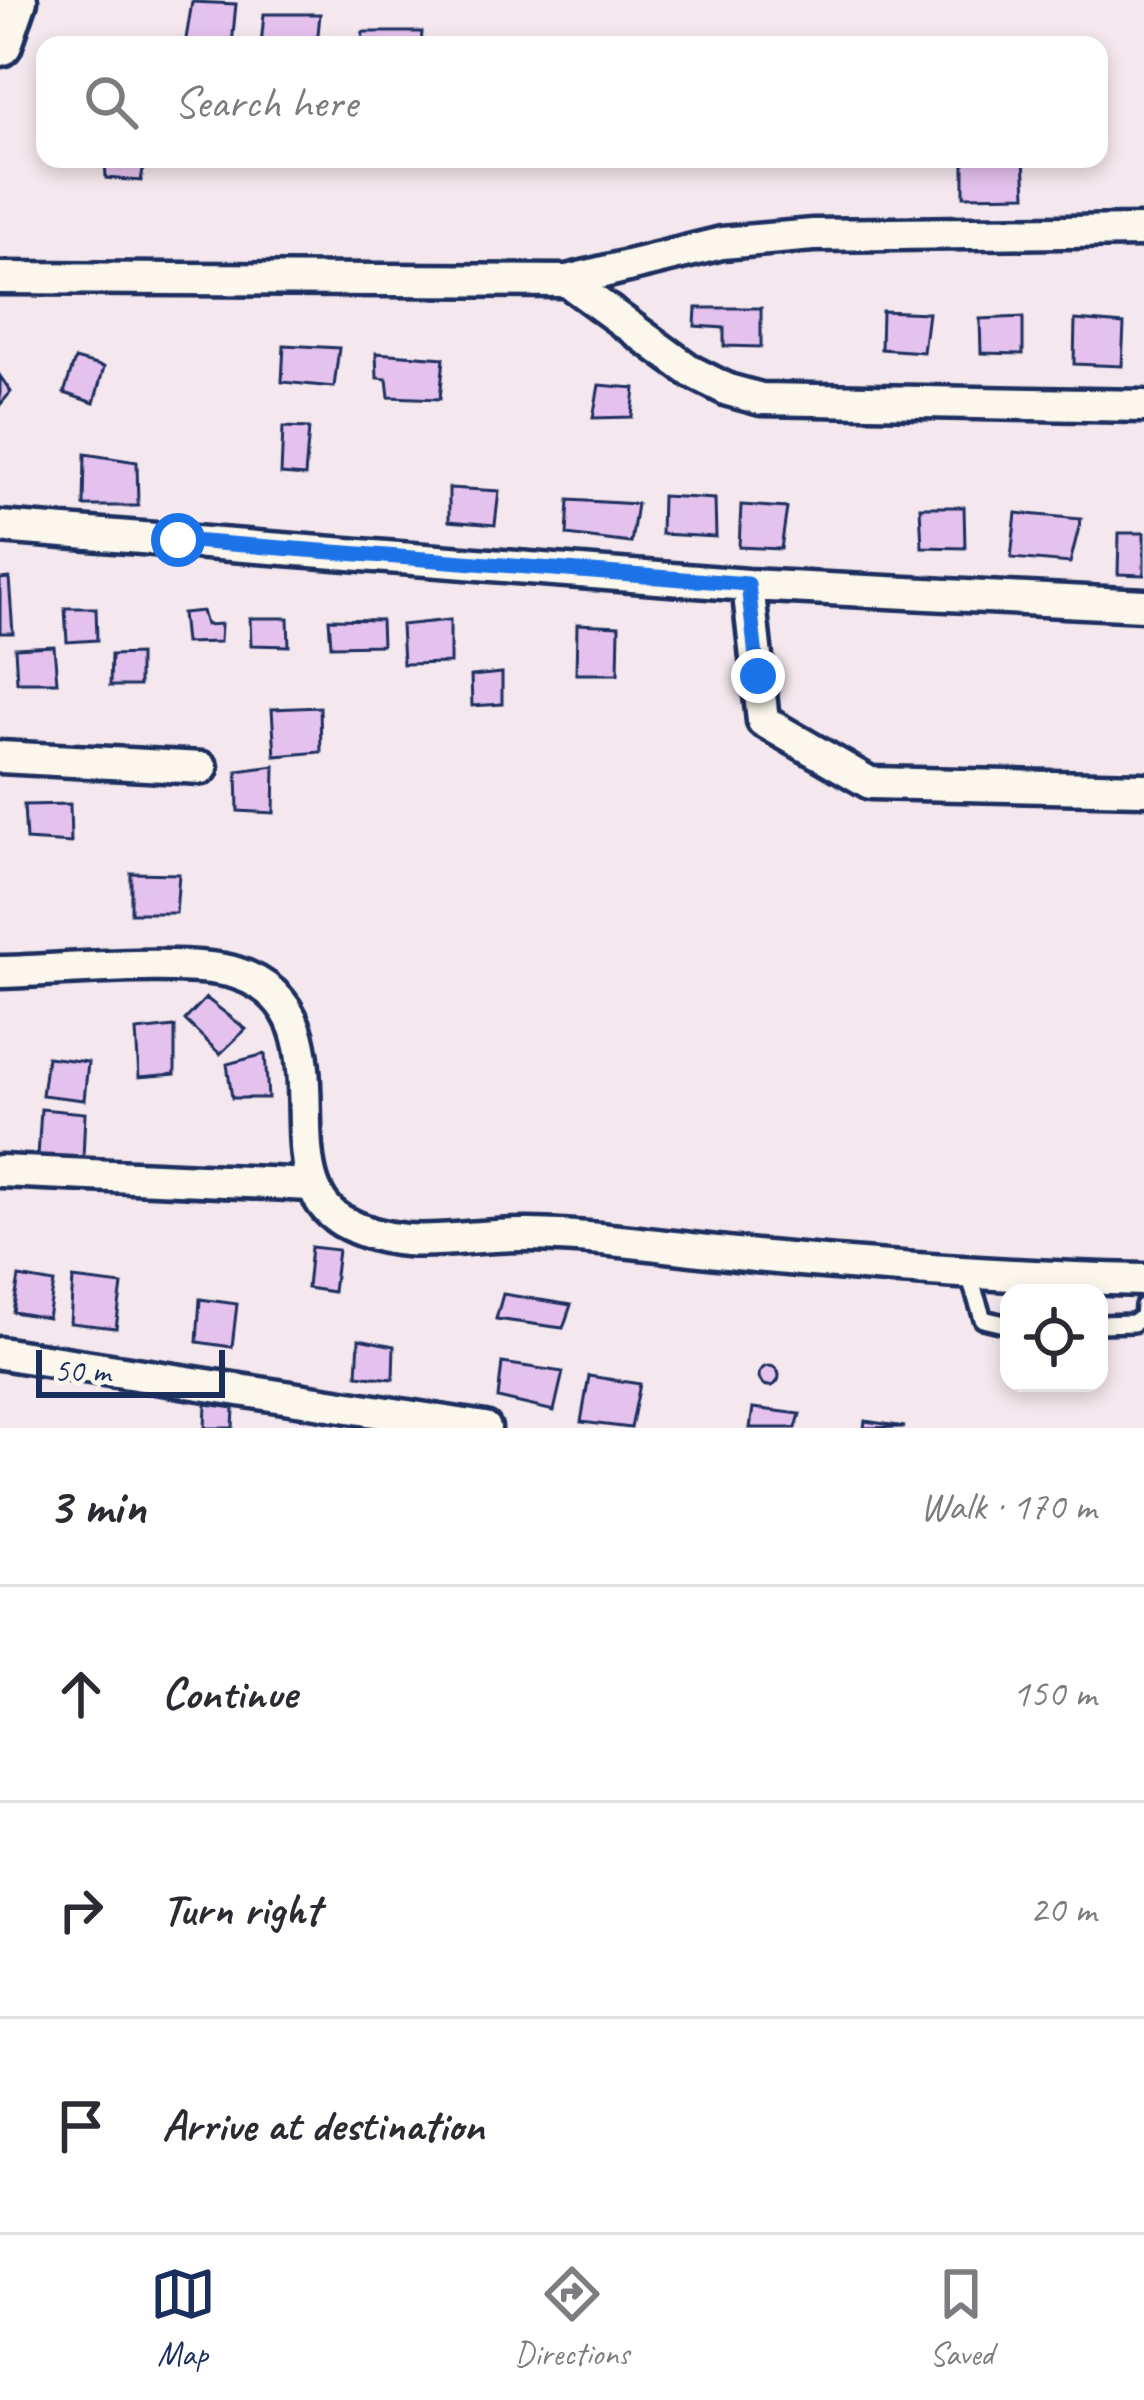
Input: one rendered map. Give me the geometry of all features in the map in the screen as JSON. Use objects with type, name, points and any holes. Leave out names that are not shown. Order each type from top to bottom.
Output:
[{"type":"street","points":[[0,44],[15,0]]},
{"type":"street","points":[[0,278],[567,280],[722,243],[813,235],[1144,231]]},
{"type":"street","points":[[567,280],[692,372],[761,399],[1144,406]]},
{"type":"street","points":[[0,527],[748,584],[1144,605]]},
{"type":"street","points":[[748,584],[763,722],[870,783],[1144,789]]},
{"type":"street","points":[[0,757],[202,768]]},
{"type":"street","points":[[0,973],[184,968],[234,972],[271,991],[296,1030],[303,1063],[310,1185],[338,1219],[379,1236],[422,1244],[525,1234],[969,1275],[1144,1280]]},
{"type":"street","points":[[0,1171],[310,1185]]},
{"type":"street","points":[[0,1353],[485,1428]]},
{"type":"lane","points":[[969,1275],[983,1319],[1000,1323]]},
{"type":"lane","points":[[1108,1324],[1133,1323],[1143,1317],[1144,1306]]},
{"type":"building","points":[[192,2],[236,4],[233,36],[186,36]]},
{"type":"building","points":[[264,14],[320,14],[318,36],[262,36]]},
{"type":"building","points":[[363,32],[422,32],[422,36],[363,36]]},
{"type":"building","points":[[105,168],[143,168],[141,181],[106,178]]},
{"type":"building","points":[[964,168],[1024,168],[1026,195],[964,196]]},
{"type":"building","points":[[696,308],[761,308],[761,347],[724,346],[724,328],[695,326]]},
{"type":"building","points":[[882,311],[928,313],[923,352],[881,349]]},
{"type":"building","points":[[1023,317],[1023,354],[981,353],[980,319]]},
{"type":"building","points":[[1075,320],[1124,324],[1122,366],[1074,364]]},
{"type":"building","points":[[284,345],[339,348],[334,387],[282,382]]},
{"type":"building","points":[[376,353],[444,358],[440,399],[389,397],[387,379],[377,378]]},
{"type":"building","points":[[75,359],[104,367],[94,403],[64,393]]},
{"type":"building","points":[[0,376],[11,392],[0,405]]},
{"type":"building","points":[[599,385],[635,388],[632,417],[593,418]]},
{"type":"building","points":[[283,427],[309,428],[305,476],[281,474]]},
{"type":"building","points":[[85,454],[137,462],[138,506],[84,506]]},
{"type":"building","points":[[449,488],[499,491],[495,525],[449,521]]},
{"type":"building","points":[[662,496],[715,499],[716,537],[661,534]]},
{"type":"building","points":[[569,500],[637,504],[631,543],[567,535]]},
{"type":"building","points":[[741,505],[787,508],[781,549],[739,547]]},
{"type":"building","points":[[920,507],[964,507],[965,548],[922,547]]},
{"type":"building","points":[[1016,513],[1081,519],[1070,563],[1011,558]]},
{"type":"building","points":[[1119,533],[1144,533],[1144,575],[1118,574]]},
{"type":"building","points":[[9,578],[13,633],[0,633],[0,579]]},
{"type":"building","points":[[65,608],[96,608],[97,640],[67,642]]},
{"type":"building","points":[[202,611],[206,625],[221,624],[220,642],[185,643],[182,613]]},
{"type":"building","points":[[250,618],[288,618],[289,646],[251,645]]},
{"type":"building","points":[[329,619],[381,620],[382,645],[331,646]]},
{"type":"building","points":[[450,620],[450,663],[403,664],[401,625]]},
{"type":"building","points":[[577,624],[619,626],[618,674],[576,674]]},
{"type":"building","points":[[54,646],[57,682],[17,682],[15,648]]},
{"type":"building","points":[[139,654],[139,686],[110,686],[111,655]]},
{"type":"building","points":[[502,673],[502,704],[472,706],[471,676]]},
{"type":"building","points":[[320,707],[321,752],[275,756],[272,709]]},
{"type":"building","points":[[275,766],[274,813],[238,811],[237,771]]},
{"type":"building","points":[[70,804],[71,843],[26,840],[24,805]]},
{"type":"building","points":[[131,873],[179,874],[176,913],[131,913]]},
{"type":"building","points":[[206,998],[246,1029],[220,1054],[185,1020]]},
{"type":"building","points":[[175,1027],[175,1074],[139,1077],[136,1031]]},
{"type":"building","points":[[265,1054],[268,1098],[232,1098],[227,1064]]},
{"type":"building","points":[[47,1057],[88,1062],[84,1100],[42,1095]]},
{"type":"building","points":[[41,1109],[85,1113],[83,1159],[38,1157]]},
{"type":"building","points":[[311,1247],[338,1250],[333,1292],[307,1288]]},
{"type":"building","points":[[19,1277],[54,1283],[48,1318],[13,1312]]},
{"type":"building","points":[[73,1279],[122,1285],[116,1328],[70,1323]]},
{"type":"building","points":[[503,1294],[571,1305],[563,1328],[496,1319]]},
{"type":"building","points":[[200,1299],[237,1304],[232,1347],[197,1342]]},
{"type":"building","points":[[359,1339],[394,1346],[393,1379],[357,1375]]},
{"type":"building","points":[[502,1363],[563,1372],[554,1411],[498,1398]]},
{"type":"building","points":[[769,1366],[779,1376],[769,1386],[759,1376]]},
{"type":"building","points":[[589,1376],[640,1384],[631,1428],[581,1422]]},
{"type":"building","points":[[206,1404],[234,1408],[233,1428],[205,1428]]},
{"type":"building","points":[[753,1408],[800,1414],[796,1428],[750,1428]]},
{"type":"building","points":[[865,1421],[905,1427],[864,1428]]},
{"type":"route","points":[[178,540],[748,584],[758,676]]}]
